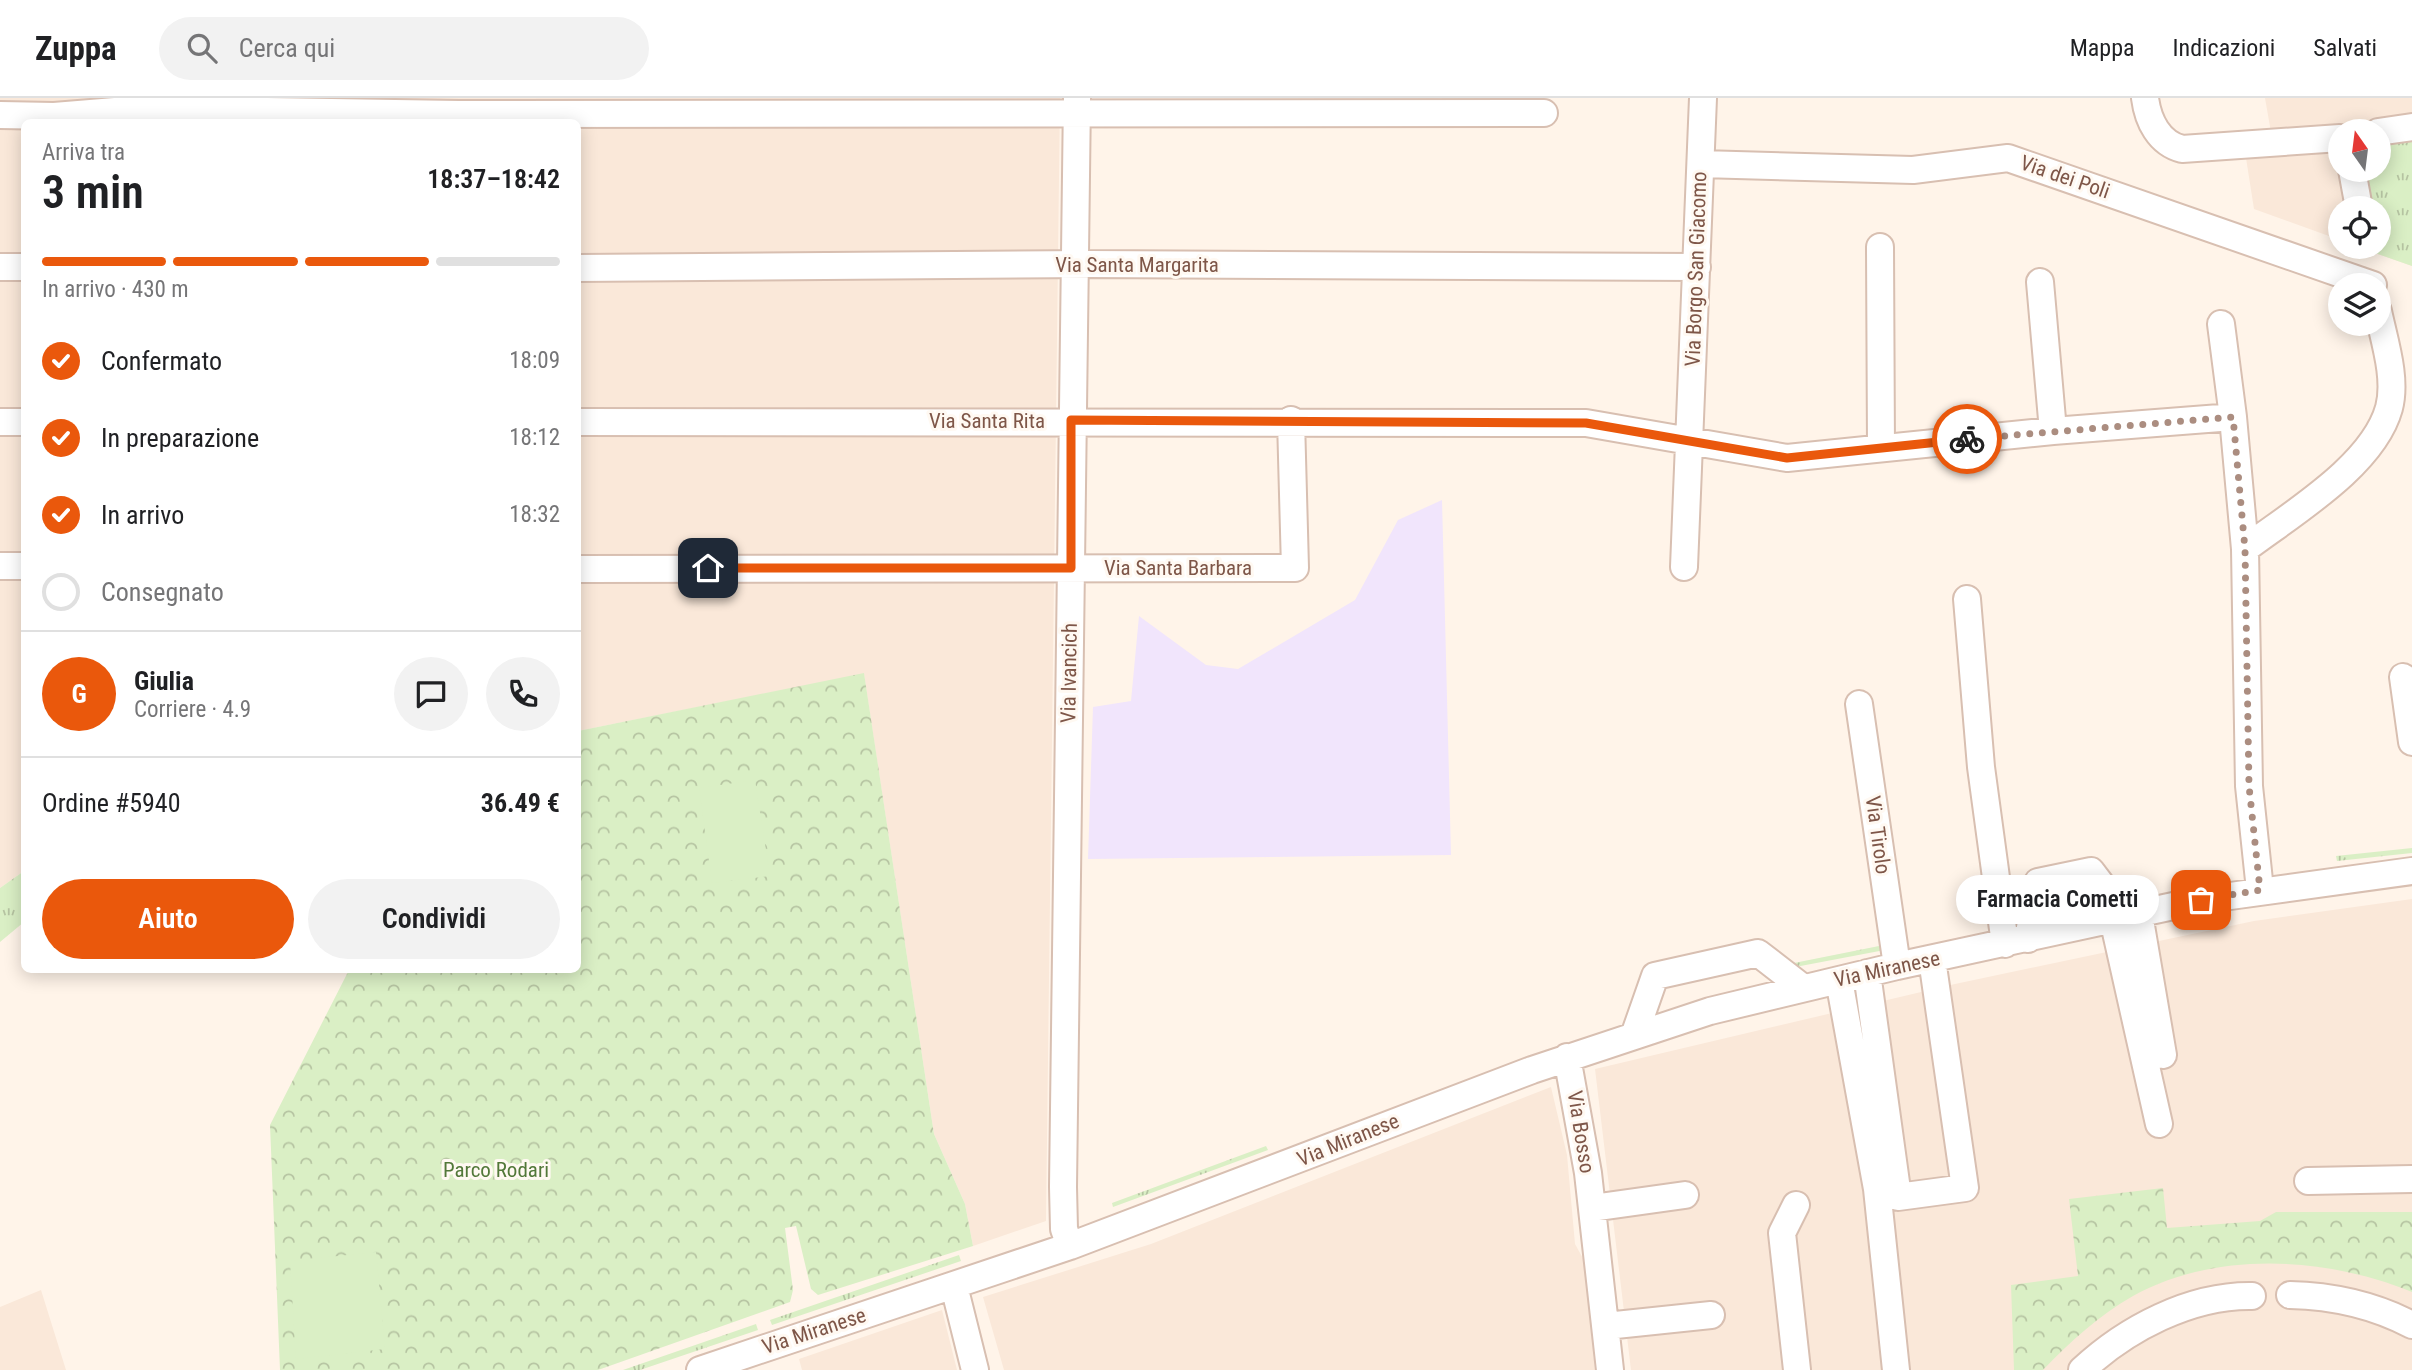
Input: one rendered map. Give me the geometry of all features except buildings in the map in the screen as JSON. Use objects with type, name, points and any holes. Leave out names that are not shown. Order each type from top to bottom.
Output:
[{"type":"street","name":"Via Borgo San Giacomo","points":[[1684,567],[1703,98]]},
{"type":"street","points":[[2145,98],[2156,130],[2171,146],[2182,149],[2328,139]]},
{"type":"street","points":[[0,115],[51,107],[139,104],[288,105],[459,111],[600,105],[1407,105],[1545,113]]},
{"type":"street","name":"Via Ivancich","points":[[1070,1246],[1064,1229],[1063,1187],[1077,105]]},
{"type":"street","points":[[2391,130],[2412,127]]},
{"type":"street","name":"Via dei Poli","points":[[1701,164],[1913,170],[2008,158],[2339,273]]},
{"type":"street","points":[[1880,247],[1881,448]]},
{"type":"street","name":"Via Santa Margarita","points":[[581,268],[1074,264],[1697,267]]},
{"type":"street","points":[[0,267],[21,267]]},
{"type":"street","points":[[2040,282],[2053,431]]},
{"type":"street","points":[[2221,324],[2245,549],[2249,786],[2260,890]]},
{"type":"street","points":[[2245,549],[2339,477],[2370,445],[2389,407],[2387,354],[2383,336]]},
{"type":"street","points":[[2387,354],[2412,363]]},
{"type":"street","points":[[1689,439],[1787,458],[2053,431],[2233,417]]},
{"type":"street","name":"Via Santa Rita","points":[[581,422],[1292,420],[1586,423],[1689,439]]},
{"type":"street","name":"Via Santa Barbara","points":[[581,569],[1295,568],[1292,420]]},
{"type":"street","points":[[0,422],[21,422]]},
{"type":"street","points":[[0,566],[21,566]]},
{"type":"street","points":[[1967,599],[1981,767],[2017,942]]},
{"type":"street","points":[[2403,677],[2412,742]]},
{"type":"street","name":"Via Tirolo","points":[[1859,704],[1898,966]]},
{"type":"street","points":[[2017,942],[2038,882],[2091,871],[2106,893],[2128,916],[2162,1055]]},
{"type":"street","name":"Via Miranese","points":[[700,1370],[1070,1246],[1567,1056],[1635,1033],[1802,987],[2128,916],[2260,890],[2412,871]]},
{"type":"street","points":[[2128,916],[2124,954],[2159,1124]]},
{"type":"street","points":[[1635,1033],[1655,976],[1758,953],[1802,987]]},
{"type":"street","points":[[1867,974],[1898,1197],[1965,1188],[1932,959]]},
{"type":"street","points":[[1839,980],[1877,1189],[1896,1370]]},
{"type":"street","name":"Via Bosso","points":[[1567,1056],[1592,1208],[1610,1370]]},
{"type":"street","points":[[2308,1181],[2412,1179]]},
{"type":"street","points":[[1592,1208],[1685,1195]]},
{"type":"street","points":[[1796,1205],[1782,1233],[1797,1370]]},
{"type":"street","points":[[954,1286],[975,1370]]},
{"type":"street","points":[[2290,1295],[2317,1296],[2358,1304],[2412,1325]]},
{"type":"street","points":[[2082,1370],[2113,1344],[2165,1316],[2205,1301],[2252,1296]]},
{"type":"street","points":[[1606,1326],[1711,1315]]},
{"type":"shaded area","points":[[0,98],[1060,98],[1046,1221],[973,1246],[965,1204],[934,1134],[864,674],[581,730],[581,119],[21,119],[21,873],[0,888]]},
{"type":"shaded area","points":[[2265,98],[2412,98],[2412,120],[2391,123],[2391,119],[2328,119],[2328,131],[2272,138]]},
{"type":"shaded area","points":[[2328,148],[2328,182],[2382,182],[2387,196],[2328,196],[2328,236],[2254,209],[2246,158]]},
{"type":"shaded area","points":[[2391,207],[2412,266],[2391,259]]},
{"type":"shaded area","points":[[1442,500],[1451,855],[1088,859],[1093,707],[1131,701],[1139,616],[1206,665],[1238,669],[1355,600],[1398,520]]},
{"type":"shaded area","points":[[2412,899],[2412,1370],[1631,1370],[1595,1069],[1955,984],[2254,921]]},
{"type":"shaded area","points":[[1551,1087],[1567,1155],[1575,1244],[1585,1262],[1595,1370],[1004,1370],[983,1297],[1151,1244]]},
{"type":"shaded area","points":[[41,1290],[66,1370],[0,1370],[0,1307]]},
{"type":"shaded area","points":[[942,1310],[957,1370],[802,1370],[799,1359]]},
{"type":"green space","points":[[2412,136],[2412,266],[2391,259],[2391,196],[2363,196],[2360,182],[2391,182],[2391,139]]},
{"type":"green space","name":"Parco Rodari","points":[[864,673],[934,1134],[965,1204],[973,1246],[818,1295],[811,1289],[796,1226],[785,1228],[793,1290],[790,1302],[598,1370],[280,1370],[270,1125],[347,973],[581,973],[581,730]]},
{"type":"green space","points":[[755,780],[770,876],[712,883],[699,788]]},
{"type":"green space","points":[[2412,848],[2412,853],[2337,861],[2336,856]]},
{"type":"green space","points":[[21,873],[21,924],[0,942],[0,888]]},
{"type":"green space","points":[[1889,944],[1890,949],[1790,968],[1789,964]]},
{"type":"green space","points":[[1266,1146],[1268,1150],[1113,1207],[1112,1203]]},
{"type":"green space","points":[[2163,1188],[2167,1228],[2260,1221],[2276,1212],[2412,1212],[2412,1292],[2344,1271],[2308,1266],[2235,1265],[2200,1271],[2165,1281],[2120,1303],[2085,1330],[2043,1370],[2014,1370],[2011,1285],[2078,1276],[2069,1199]]},
{"type":"green space","points":[[376,1252],[385,1349],[296,1359],[290,1261]]},
{"type":"green space","points":[[959,1255],[961,1261],[772,1325],[770,1320]]},
{"type":"green space","points":[[756,1324],[758,1330],[640,1370],[623,1370]]},
{"type":"way so far","points":[[1967,439],[2233,417],[2245,549],[2249,786],[2260,890],[2201,900]]},
{"type":"place","name":"Farmacia Cometti","points":[[2201,900]]},
{"type":"route","points":[[708,568],[1071,568],[1071,420],[1586,423],[1787,458],[1967,439]]}]
